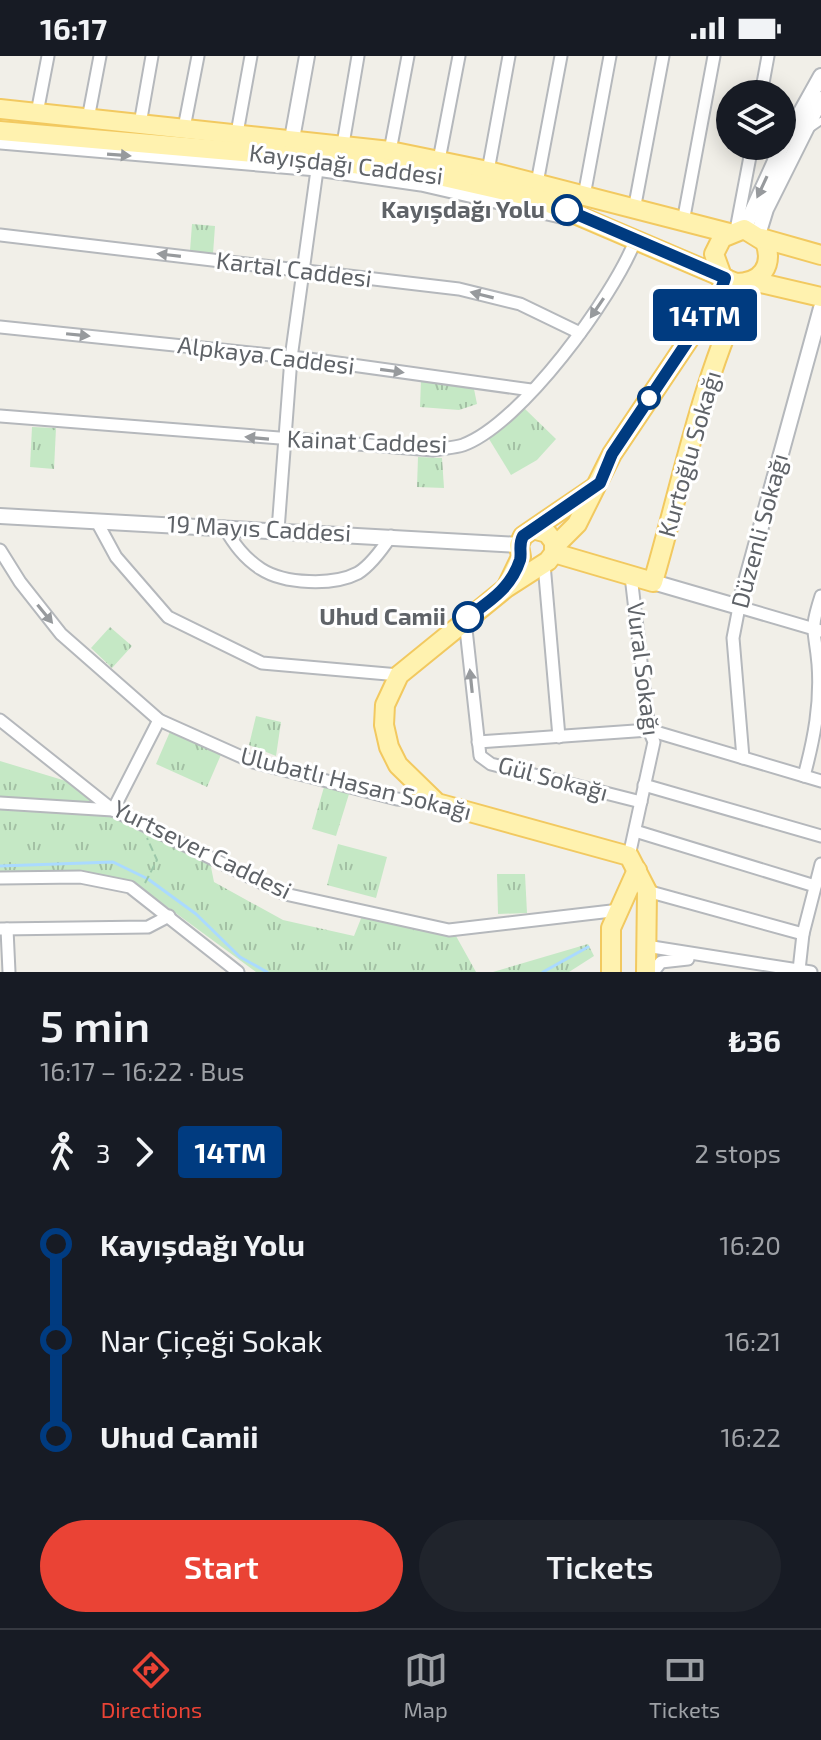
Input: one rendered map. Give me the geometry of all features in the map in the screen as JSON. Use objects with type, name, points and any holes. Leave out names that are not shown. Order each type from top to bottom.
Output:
[{"type":"main road","name":"Kayışdağı Caddesi","points":[[0,109],[237,133],[290,147],[497,188],[537,198],[701,270],[821,297]]},
{"type":"main road","name":"Kayışdağı Caddesi","points":[[0,131],[290,147],[343,144],[390,151],[488,171],[683,222],[746,233],[821,255]]},
{"type":"main road","points":[[437,803],[398,765],[389,747],[384,725],[385,705],[399,675],[506,588],[538,555],[577,524],[612,454],[720,293],[724,277],[714,254],[717,245],[746,233],[767,247],[768,263],[750,282]]},
{"type":"main road","name":"Kurtoğlu Sokağı","points":[[653,582],[715,366],[731,318],[750,282]]},
{"type":"main road","points":[[538,555],[551,537],[536,530],[600,483]]},
{"type":"main road","name":"19 Mayıs Caddesi","points":[[538,555],[653,582]]},
{"type":"main road","name":"Ulubatlı Hasan Sokağı","points":[[437,803],[633,863]]},
{"type":"main road","points":[[633,863],[647,891],[646,972]]},
{"type":"main road","name":"Vural Sokağı","points":[[611,972],[610,943],[633,863]]},
{"type":"main road","points":[[610,943],[620,934],[630,932],[639,936],[646,946]]},
{"type":"street","points":[[37,113],[48,56]]},
{"type":"street","points":[[88,119],[100,56]]},
{"type":"street","points":[[140,124],[152,56]]},
{"type":"street","points":[[184,128],[198,56]]},
{"type":"street","points":[[237,133],[251,56]]},
{"type":"street","points":[[290,147],[307,56]]},
{"type":"street","points":[[343,144],[358,56]]},
{"type":"street","points":[[390,151],[408,56]]},
{"type":"street","points":[[439,160],[459,56]]},
{"type":"street","points":[[488,171],[509,56]]},
{"type":"street","points":[[537,183],[561,56]]},
{"type":"street","points":[[584,196],[610,56]]},
{"type":"street","points":[[634,210],[663,56]]},
{"type":"street","points":[[683,222],[714,56]]},
{"type":"street","points":[[764,80],[768,56]]},
{"type":"street","points":[[796,121],[821,76]]},
{"type":"street","points":[[746,233],[766,209],[821,99]]},
{"type":"street","name":"Kayışdağı Caddesi","points":[[0,131],[41,147]]},
{"type":"street","points":[[0,143],[317,170],[421,185],[592,224]]},
{"type":"street","points":[[746,233],[751,160]]},
{"type":"street","points":[[746,233],[776,160]]},
{"type":"street","points":[[278,530],[291,358],[317,170]]},
{"type":"street","name":"Kartal Caddesi","points":[[0,235],[459,289],[520,304],[580,333]]},
{"type":"street","name":"Kainat Caddesi","points":[[0,416],[433,450],[464,445],[492,428],[531,390],[580,333],[624,269],[635,241]]},
{"type":"street","name":"Düzenli Sokağı","points":[[743,758],[733,638],[821,308]]},
{"type":"street","name":"Alpkaya Caddesi","points":[[0,327],[291,358],[531,390]]},
{"type":"street","name":"19 Mayıs Caddesi","points":[[0,516],[391,536],[538,555]]},
{"type":"street","points":[[97,522],[116,557],[168,617],[262,663],[399,675]]},
{"type":"street","points":[[224,527],[239,551],[263,571],[290,579],[326,581],[358,573],[391,536]]},
{"type":"street","name":"Ulubatlı Hasan Sokağı","points":[[0,550],[20,582],[61,634],[159,720],[253,762],[397,799],[437,803]]},
{"type":"street","points":[[538,555],[559,737]]},
{"type":"street","name":"Vural Sokağı","points":[[631,576],[649,730],[654,742],[635,831],[633,863]]},
{"type":"street","name":"19 Mayıs Caddesi","points":[[653,582],[816,630]]},
{"type":"street","points":[[804,776],[819,726],[816,630],[821,596]]},
{"type":"street","points":[[465,620],[478,742],[649,730],[821,781]]},
{"type":"street","name":"Yurtsever Caddesi","points":[[0,720],[113,810],[285,894],[449,930],[620,910]]},
{"type":"street","points":[[0,803],[113,810],[159,720]]},
{"type":"street","name":"Gül Sokağı","points":[[478,742],[480,756],[491,764],[641,802]]},
{"type":"street","points":[[644,785],[821,836]]},
{"type":"street","points":[[635,831],[815,886]]},
{"type":"street","points":[[646,946],[700,957],[805,971],[803,934],[821,864]]},
{"type":"street","points":[[0,878],[80,877],[130,887],[238,972]]},
{"type":"street","points":[[647,891],[803,934]]},
{"type":"street","points":[[9,972],[3,929],[148,927],[169,916]]},
{"type":"street","points":[[653,972],[661,962],[700,957]]},
{"type":"lane","points":[[805,131],[821,121]]},
{"type":"path","points":[[139,823],[157,860],[144,884]]},
{"type":"green space","points":[[192,224],[215,226],[213,254],[190,251]]},
{"type":"green space","points":[[421,380],[473,384],[477,404],[459,410],[420,407]]},
{"type":"green space","points":[[524,408],[556,439],[537,460],[511,475],[489,439]]},
{"type":"green space","points":[[32,427],[56,428],[54,469],[30,467]]},
{"type":"green space","points":[[418,457],[442,458],[444,488],[417,487]]},
{"type":"green space","points":[[110,627],[132,646],[112,668],[91,648]]},
{"type":"green space","points":[[256,716],[281,722],[276,756],[249,745]]},
{"type":"green space","points":[[172,727],[223,750],[207,787],[156,764]]},
{"type":"green space","points":[[0,761],[66,781],[116,816],[210,862],[214,882],[283,920],[354,936],[362,916],[456,936],[476,972],[256,972],[132,881],[87,872],[0,874]]},
{"type":"green space","points":[[324,787],[349,794],[336,836],[312,829]]},
{"type":"green space","points":[[338,844],[387,857],[376,898],[327,885]]},
{"type":"green space","points":[[497,874],[525,874],[527,913],[498,914]]},
{"type":"green space","points":[[588,944],[594,956],[569,972],[493,972]]},
{"type":"waterway","points":[[0,866],[113,862],[148,879],[196,914],[240,957],[267,972]]},
{"type":"waterway","points":[[543,972],[588,947]]},
{"type":"bus line","name":"14TM","points":[[468,617],[506,588],[521,557],[519,545],[523,536],[536,530],[600,483],[612,454],[720,293],[725,278],[592,224],[567,210]]},
{"type":"place","name":"Kayışdağı Yolu","points":[[567,210]]},
{"type":"place","name":"Uhud Camii","points":[[468,617]]}]
